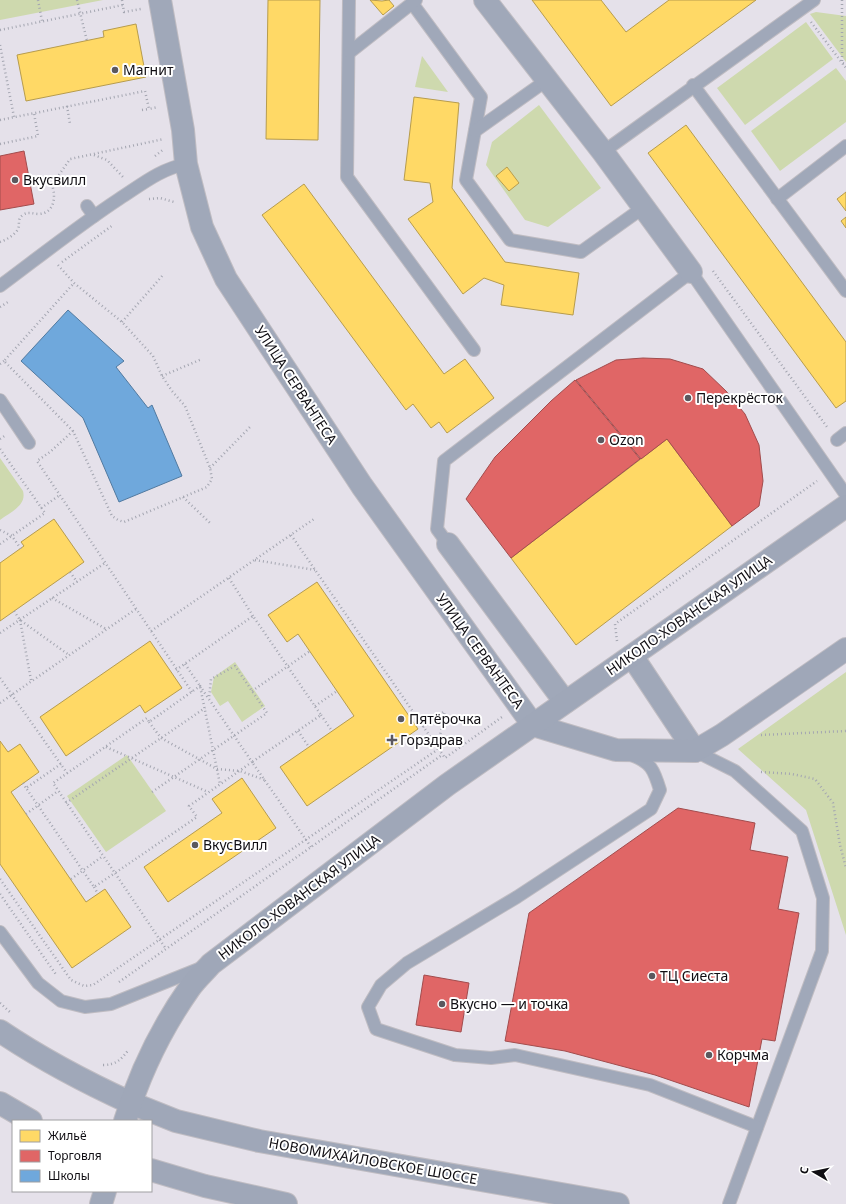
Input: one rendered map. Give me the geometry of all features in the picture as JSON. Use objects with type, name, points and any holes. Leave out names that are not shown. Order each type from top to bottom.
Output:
[{"type":"street","points":[[485,0],[644,207],[701,270]]},
{"type":"street","name":"УЛИЦА СЕРВАНТЕСА","points":[[152,4],[183,130],[186,164],[202,227],[226,278],[362,486],[533,725]]},
{"type":"street","name":"НИКОЛО-ХОВАНСКАЯ УЛИЦА","points":[[128,1112],[155,1045],[170,1018],[189,988],[211,964],[447,785],[632,656],[845,498]]},
{"type":"street","points":[[448,544],[565,702]]},
{"type":"street","points":[[533,725],[616,750],[695,751],[722,735],[846,649]]},
{"type":"street","points":[[632,656],[695,751]]},
{"type":"street","points":[[0,1031],[39,1058],[83,1081],[128,1112]]},
{"type":"street","points":[[0,1103],[30,1120]]},
{"type":"street","name":"НОВОМИХАЙЛОВСКОЕ ШОССЕ","points":[[128,1112],[176,1121],[259,1141],[618,1204]]},
{"type":"street","points":[[152,1170],[205,1186],[286,1204]]},
{"type":"street","points":[[101,1204],[105,1192]]},
{"type":"lane","points":[[350,0],[347,177],[474,350]]},
{"type":"lane","points":[[603,152],[814,0]]},
{"type":"lane","points":[[350,52],[414,2],[481,97],[466,180],[510,240],[581,252],[644,207]]},
{"type":"lane","points":[[475,132],[547,80]]},
{"type":"lane","points":[[694,86],[846,291]]},
{"type":"lane","points":[[777,199],[846,146]]},
{"type":"lane","points":[[0,286],[90,211],[163,171],[186,164]]},
{"type":"lane","points":[[448,544],[437,529],[444,461],[701,270],[845,498]]},
{"type":"lane","points":[[0,400],[29,443]]},
{"type":"lane","points":[[616,750],[640,758],[654,771],[660,790],[651,809],[517,897],[407,962],[380,985],[368,1008],[376,1029],[455,1055],[491,1058],[515,1055],[650,1085],[757,1127]]},
{"type":"lane","points":[[695,751],[735,771],[802,831],[823,898],[822,951],[728,1204]]},
{"type":"lane","points":[[0,932],[38,983],[61,1001],[85,1007],[111,1004],[211,964]]},
{"type":"path","points":[[38,0],[42,21]]},
{"type":"path","points":[[77,0],[87,41]]},
{"type":"path","points":[[122,0],[124,12],[152,4]]},
{"type":"path","points":[[842,0],[842,63]]},
{"type":"path","points":[[0,30],[123,5]]},
{"type":"path","points":[[802,10],[846,68]]},
{"type":"path","points":[[0,45],[14,117]]},
{"type":"path","points":[[842,63],[846,64]]},
{"type":"path","points":[[0,120],[145,90],[149,108]]},
{"type":"path","points":[[67,106],[70,124]]},
{"type":"path","points":[[142,110],[162,106]]},
{"type":"path","points":[[0,144],[38,136],[34,113]]},
{"type":"path","points":[[0,242],[12,236],[18,229],[19,220],[23,215],[28,212],[39,214],[45,212],[52,206],[55,195],[52,185],[70,159],[168,138]]},
{"type":"path","points":[[92,154],[107,160],[124,179]]},
{"type":"path","points":[[148,199],[160,198],[173,202],[177,205]]},
{"type":"path","points":[[4,361],[73,431],[108,509],[112,516],[118,520],[124,522],[207,487],[212,478],[210,468],[185,406],[162,376],[153,356],[122,322],[74,283],[58,265],[116,223]]},
{"type":"path","points":[[701,270],[841,437]]},
{"type":"path","points":[[122,322],[163,275]]},
{"type":"path","points":[[0,364],[74,283]]},
{"type":"path","points":[[162,376],[202,359]]},
{"type":"path","points":[[210,468],[250,427]]},
{"type":"path","points":[[73,431],[50,452],[37,461],[192,692]]},
{"type":"path","points":[[0,449],[45,513],[0,544]]},
{"type":"path","points":[[611,646],[617,642],[616,624],[816,480],[833,498],[845,498]]},
{"type":"path","points":[[41,508],[60,495]]},
{"type":"path","points":[[183,497],[210,523]]},
{"type":"path","points":[[151,632],[314,519]]},
{"type":"path","points":[[0,530],[12,536],[21,549]]},
{"type":"path","points":[[291,535],[445,758],[518,705]]},
{"type":"path","points":[[254,560],[316,570]]},
{"type":"path","points":[[0,633],[105,563]]},
{"type":"path","points":[[70,572],[77,582]]},
{"type":"path","points":[[229,578],[253,616],[332,731]]},
{"type":"path","points":[[52,598],[106,630]]},
{"type":"path","points":[[0,702],[136,609]]},
{"type":"path","points":[[14,611],[20,620],[69,655]]},
{"type":"path","points":[[176,670],[253,616]]},
{"type":"path","points":[[20,620],[31,681]]},
{"type":"path","points":[[252,691],[310,651]]},
{"type":"path","points":[[185,664],[311,847]]},
{"type":"path","points":[[152,792],[267,713],[235,666],[212,680],[208,698]]},
{"type":"path","points":[[0,678],[67,773]]},
{"type":"path","points":[[149,722],[200,686]]},
{"type":"path","points":[[200,686],[220,784]]},
{"type":"path","points":[[315,706],[337,691]]},
{"type":"path","points":[[66,803],[205,708]]},
{"type":"path","points":[[0,879],[71,980],[79,985],[89,986],[98,983],[438,748],[445,711],[423,727]]},
{"type":"path","points":[[94,887],[197,817],[190,806],[208,792],[321,715]]},
{"type":"path","points":[[166,948],[53,783],[147,718],[161,738],[217,769],[240,771],[265,780]]},
{"type":"path","points":[[298,731],[309,747]]},
{"type":"path","points":[[758,735],[846,731]]},
{"type":"path","points":[[106,746],[208,792]]},
{"type":"path","points":[[115,984],[442,755]]},
{"type":"path","points":[[26,788],[61,764]]},
{"type":"path","points":[[756,771],[792,774],[815,779],[833,803],[840,845],[846,868]]},
{"type":"path","points":[[23,783],[98,894]]},
{"type":"path","points":[[26,814],[58,791]]},
{"type":"path","points":[[70,879],[103,856]]},
{"type":"path","points":[[0,894],[61,980]]},
{"type":"path","points":[[0,1003],[16,1016]]},
{"type":"path","points":[[97,1063],[101,1065],[111,1065],[121,1059],[130,1047]]},
{"type":"green space","points":[[0,0],[103,0],[0,20]]},
{"type":"green space","points":[[816,12],[846,16],[846,62],[810,14]]},
{"type":"green space","points":[[806,22],[833,59],[745,125],[717,88]]},
{"type":"green space","points":[[422,56],[448,92],[415,87]]},
{"type":"green space","points":[[836,68],[846,81],[846,122],[780,171],[751,131]]},
{"type":"green space","points":[[539,105],[601,188],[548,227],[525,220],[486,165],[492,142]]},
{"type":"green space","points":[[0,458],[23,491],[24,496],[17,508],[0,520]]},
{"type":"green space","points":[[235,662],[265,706],[242,722],[228,701],[220,706],[211,692],[214,677]]},
{"type":"green space","points":[[846,672],[846,935],[806,810],[738,749]]},
{"type":"green space","points":[[127,755],[166,811],[106,852],[67,796]]},
{"type":"building: Жильё","points":[[268,0],[320,0],[318,140],[266,139]]},
{"type":"building: Жильё","points":[[370,0],[389,0],[394,6],[383,15]]},
{"type":"building: Жильё","points":[[532,0],[601,0],[626,32],[669,0],[756,0],[611,106]]},
{"type":"building: Жильё","points":[[136,24],[146,77],[26,101],[17,55],[104,37],[103,31]]},
{"type":"building: Жильё","points":[[414,97],[459,103],[452,188],[505,262],[579,273],[573,315],[501,305],[504,285],[484,278],[463,294],[408,219],[433,202],[430,183],[404,180]]},
{"type":"building: Жильё","points":[[686,125],[846,342],[846,401],[836,408],[648,153]]},
{"type":"building: Жильё","points":[[507,167],[519,183],[509,191],[496,176]]},
{"type":"building: Жильё","points":[[304,184],[444,374],[465,359],[494,398],[447,433],[439,422],[431,428],[413,404],[406,410],[262,215]]},
{"type":"building: Жильё","points":[[846,192],[846,211],[837,199]]},
{"type":"building: Жильё","points":[[846,217],[846,228],[841,221]]},
{"type":"building: Жильё","points":[[667,439],[732,526],[576,645],[511,558]]},
{"type":"building: Жильё","points":[[54,519],[84,562],[0,621],[0,563],[24,546],[21,542]]},
{"type":"building: Жильё","points":[[317,582],[418,729],[307,806],[280,767],[354,716],[298,634],[287,642],[268,615]]},
{"type":"building: Жильё","points":[[150,641],[182,688],[145,713],[140,705],[66,756],[40,717]]},
{"type":"building: Жильё","points":[[0,741],[8,752],[20,744],[39,772],[11,792],[86,902],[105,889],[131,927],[72,968],[0,864]]},
{"type":"building: Жильё","points":[[242,778],[276,828],[168,902],[144,867],[222,813],[212,799]]},
{"type":"building: Торговля","name":"Вкусвилл","points":[[24,151],[34,204],[0,210],[0,156]]},
{"type":"building: Торговля","points":[[643,358],[670,359],[703,369],[726,391],[745,414],[759,445],[763,481],[759,506],[732,526],[667,439],[641,459],[576,380],[616,360]]},
{"type":"building: Торговля","points":[[575,380],[640,459],[511,558],[466,499],[495,457],[551,401]]},
{"type":"building: Торговля","name":"ТЦ Сиеста","points":[[678,808],[755,823],[750,850],[788,857],[778,909],[799,913],[775,1041],[762,1039],[749,1107],[655,1075],[565,1051],[505,1041],[529,913]]},
{"type":"building: Торговля","name":"Вкусно — и точка","points":[[424,975],[469,983],[461,1032],[416,1025]]},
{"type":"building: Школы","points":[[68,310],[124,361],[116,367],[148,408],[152,405],[182,476],[119,502],[83,418],[21,361]]},
{"type":"place","name":"Магнит","points":[[115,70]]},
{"type":"place","name":"Вкусвилл","points":[[15,180]]},
{"type":"place","name":"Перекрёсток","points":[[688,398]]},
{"type":"place","name":"Ozon","points":[[601,440]]},
{"type":"place","name":"Пятёрочка","points":[[401,719]]},
{"type":"place","name":"Горздрав","points":[[392,740]]},
{"type":"place","name":"ВкусВилл","points":[[195,845]]},
{"type":"place","name":"ТЦ Сиеста","points":[[652,976]]},
{"type":"place","name":"Вкусно — и точка","points":[[442,1004]]},
{"type":"place","name":"Корчма","points":[[709,1055]]}]
